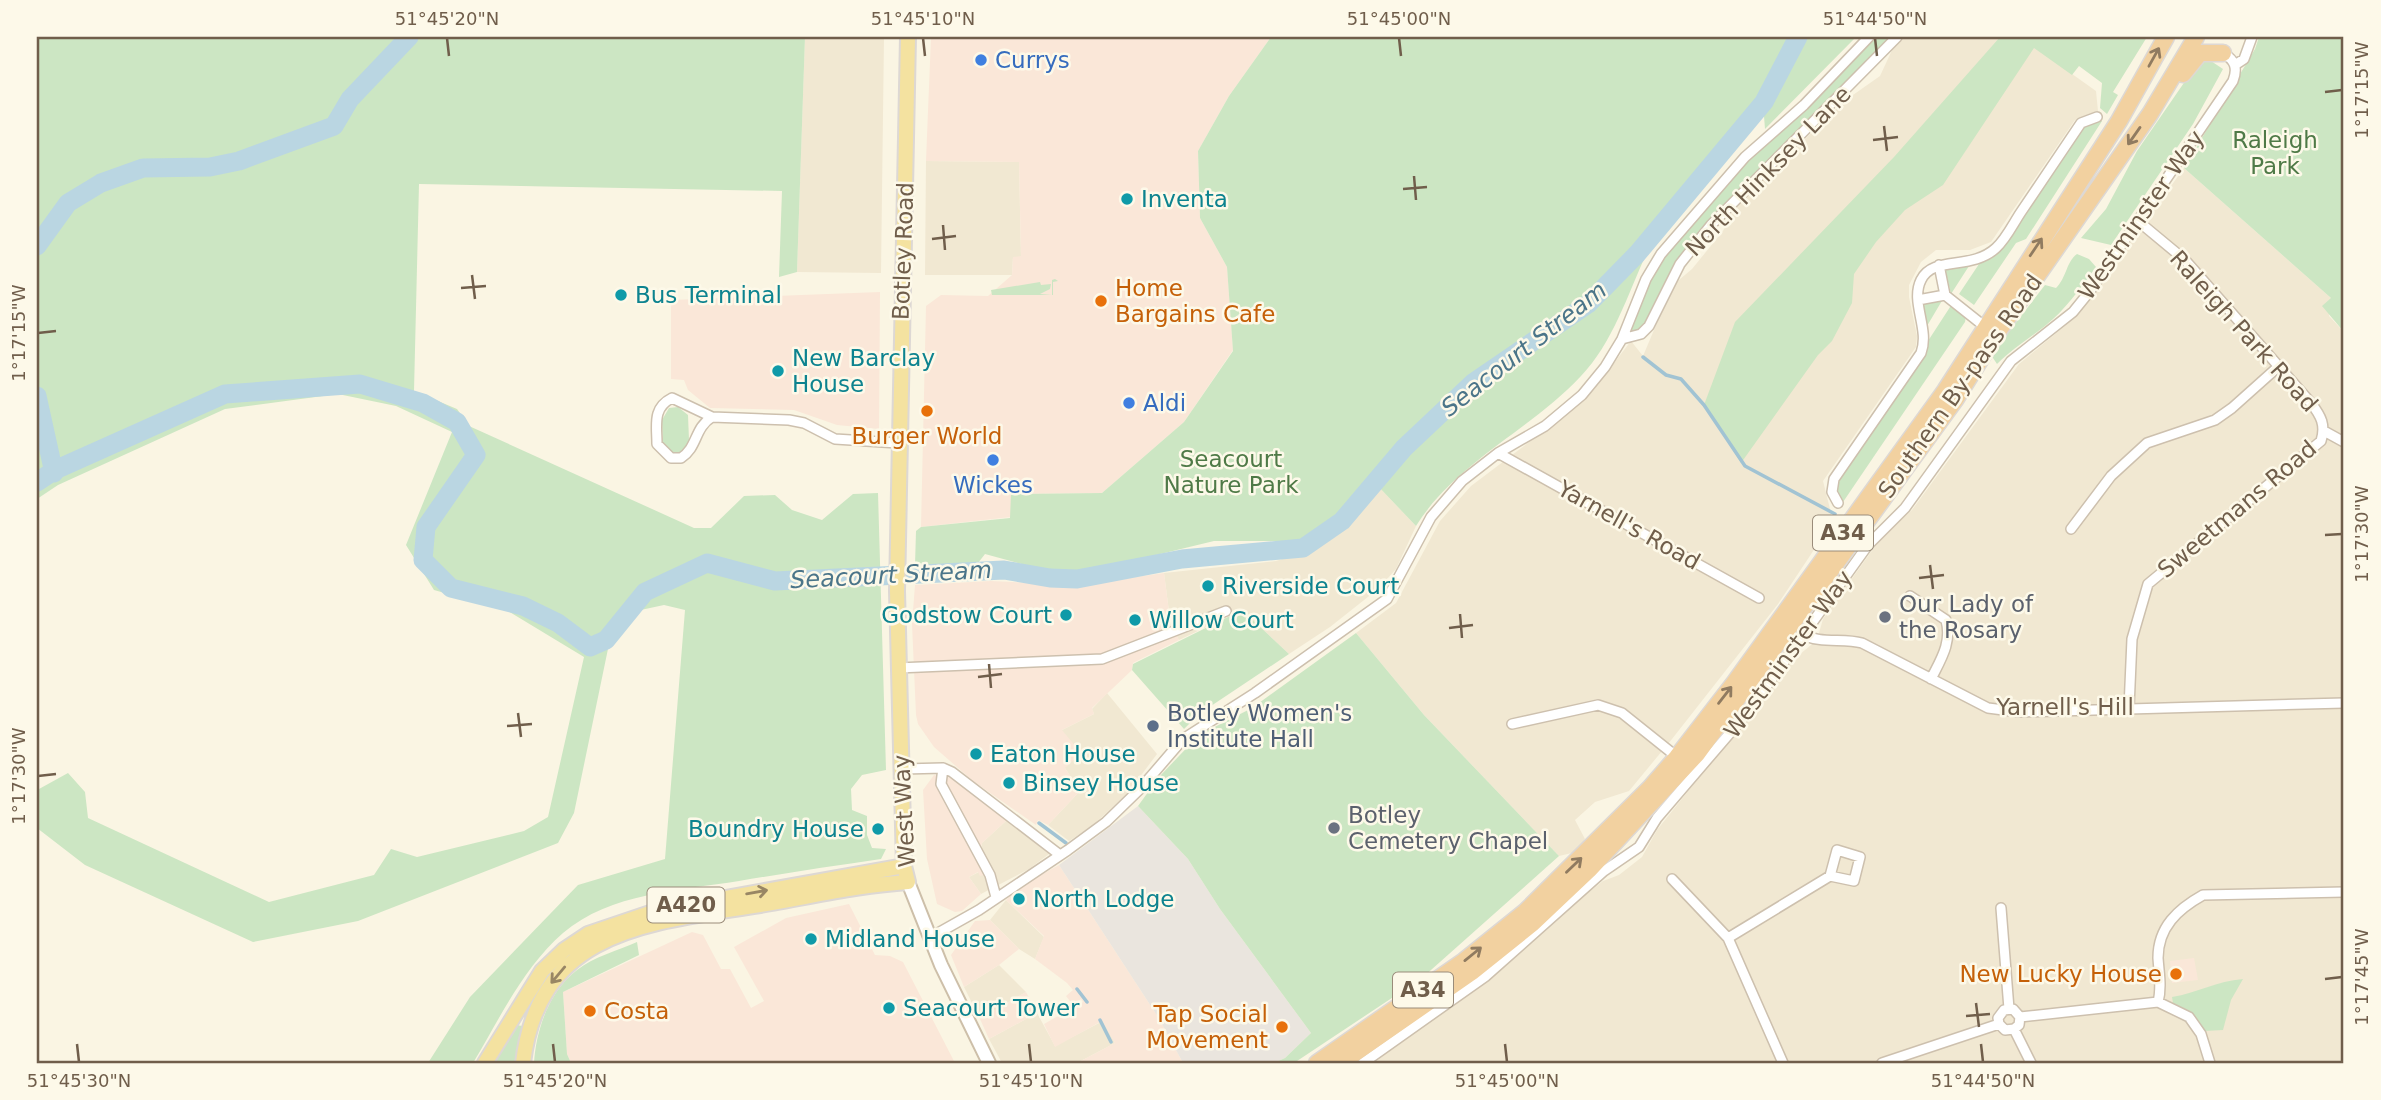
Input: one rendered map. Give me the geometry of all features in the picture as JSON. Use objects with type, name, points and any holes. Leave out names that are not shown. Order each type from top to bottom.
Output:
[{"type":"highway","name":"Southern By-pass Road","points":[[1317,1063],[1464,961],[1525,912],[1641,797],[1677,757],[1945,391],[1984,326],[2119,121],[2166,37]]},
{"type":"highway","name":"Southern By-pass Road","points":[[1341,1063],[1472,972],[1533,923],[1588,870],[1697,754],[1955,400],[1995,336],[2150,114],[2196,37]]},
{"type":"highway","points":[[2150,114],[2200,53],[2223,53],[2215,37]]},
{"type":"main road","name":"Botley Road","points":[[897,591],[908,37]]},
{"type":"main road","name":"West Way","points":[[897,591],[904,866],[908,883],[930,936],[989,1063]]},
{"type":"main road","name":"A420","points":[[485,1063],[542,971],[564,950],[588,934],[659,910],[904,866]]},
{"type":"main road","name":"A420","points":[[523,1063],[534,1014],[549,985],[580,953],[609,937],[666,920],[908,883]]},
{"type":"street","name":"North Hinksey Lane","points":[[930,936],[996,897],[1106,822],[1189,734],[1255,693],[1387,599],[1431,517],[1462,481],[1498,453],[1545,426],[1582,395],[1605,367],[1622,339],[1646,279],[1661,254],[1745,157],[1804,105],[1869,37]]},
{"type":"street","name":"North Hinksey Lane","points":[[1622,339],[1641,334],[1649,326],[1679,264],[1711,225],[1897,37]]},
{"type":"street","name":"Westminster Way","points":[[1363,1063],[1486,976],[1604,871],[1639,847],[1657,818],[1748,712],[1878,532],[1905,508],[2011,361],[2073,312],[2233,82],[2235,65],[2244,59],[2252,37]]},
{"type":"street","points":[[2223,53],[2235,65]]},
{"type":"street","points":[[1838,503],[1832,492],[1834,479],[1921,353],[1926,340],[1918,300],[1923,276],[1931,267],[1976,262],[1997,247],[2081,123],[2097,117]]},
{"type":"street","name":"Raleigh Park Road","points":[[2138,221],[2185,260],[2322,416],[2324,431],[2344,442]]},
{"type":"street","points":[[1918,300],[1945,295],[1939,265]]},
{"type":"street","name":"Southern By-pass Road","points":[[1945,295],[1984,326]]},
{"type":"street","points":[[2071,529],[2111,476],[2147,443],[2215,419],[2232,408],[2279,366]]},
{"type":"street","points":[[712,417],[700,426],[694,446],[681,458],[671,458],[657,444],[657,412],[672,398],[712,417],[789,420],[804,423],[835,439],[898,443]]},
{"type":"street","name":"Sweetmans Road","points":[[2129,708],[2132,639],[2148,584],[2315,446],[2324,431]]},
{"type":"street","name":"Yarnell's Road","points":[[1498,453],[1759,598]]},
{"type":"street","points":[[1910,596],[1946,621],[1949,632],[1946,649],[1931,679]]},
{"type":"street","points":[[898,668],[1102,659],[1226,611]]},
{"type":"street","name":"Yarnell's Hill","points":[[1802,634],[1817,639],[1846,639],[1862,643],[1988,708],[2019,712],[2344,703]]},
{"type":"street","points":[[1512,724],[1598,705],[1622,713],[1677,757]]},
{"type":"street","points":[[943,768],[941,784],[990,875],[996,897]]},
{"type":"street","points":[[903,769],[943,768],[1060,855]]},
{"type":"street","points":[[1728,938],[1830,876]]},
{"type":"street","points":[[1672,879],[1728,938],[1783,1063]]},
{"type":"street","points":[[2158,1002],[2161,990],[2160,941],[2167,925],[2183,906],[2203,895],[2344,892]]},
{"type":"street","points":[[2001,908],[2009,1009]]},
{"type":"street","points":[[2020,1017],[2158,1002],[2189,1017],[2201,1034],[2210,1063]]},
{"type":"street","points":[[1999,1024],[2000,1013],[2009,1009],[2016,1011],[2020,1017]]},
{"type":"street","points":[[2014,1029],[2020,1017]]},
{"type":"street","points":[[1999,1024],[2005,1030],[2014,1029]]},
{"type":"street","points":[[1882,1063],[1999,1024]]},
{"type":"street","points":[[2014,1029],[2031,1063]]},
{"type":"shaded area","points":[[805,37],[884,37],[881,273],[797,272]]},
{"type":"shaded area","points":[[931,37],[1271,37],[1229,96],[1198,151],[1200,218],[1227,267],[1233,350],[1184,422],[1102,493],[1011,494],[1011,517],[921,527],[926,306],[941,295],[988,296],[1012,275],[1013,257],[1021,256],[1019,162],[926,161]]},
{"type":"shaded area","points":[[1904,37],[2020,37],[2096,91],[2098,111],[2075,120],[1991,242],[1970,250],[1936,250],[1921,262],[1909,285],[1917,336],[1916,347],[1823,481],[1833,521],[1778,604],[1672,739],[1629,791],[1595,802],[1575,820],[1585,839],[1576,852],[1559,856],[1424,715],[1356,633],[1396,603],[1440,521],[1471,486],[1586,399],[1631,341],[1643,356],[1673,285],[1692,269],[1723,231],[1734,208],[1843,102],[1880,76],[1893,48]]},
{"type":"shaded area","points":[[926,161],[1019,162],[1021,257],[1013,257],[1012,275],[925,275]]},
{"type":"shaded area","points":[[2184,168],[2331,298],[2329,316],[2344,332],[2344,1063],[1374,1063],[1603,881],[1619,875],[1642,857],[1657,830],[1793,660],[1817,640],[1823,619],[1881,538],[1912,510],[2019,364],[2078,315]]},
{"type":"shaded area","points":[[880,292],[879,429],[837,425],[794,410],[710,408],[688,390],[684,380],[671,379],[671,300]]},
{"type":"shaded area","points":[[1376,484],[1416,526],[1396,569],[1378,589],[1330,627],[1289,654],[1242,610],[1179,640],[1171,627],[1164,573],[1276,561],[1299,554],[1336,536]]},
{"type":"shaded area","points":[[1164,573],[1171,627],[1179,640],[1133,663],[1132,670],[1092,708],[1094,714],[1062,730],[1081,753],[1065,768],[1080,791],[1048,825],[1038,820],[1036,825],[973,781],[934,747],[918,724],[912,624],[915,585],[991,581],[1079,585]]},
{"type":"shaded area","points":[[1107,693],[1157,754],[1127,794],[1092,826],[1069,841],[1048,825],[1080,791],[1065,768],[1062,730],[1094,714],[1092,709]]},
{"type":"shaded area","points":[[934,775],[953,778],[1007,820],[982,843],[979,856],[989,874],[980,876],[978,872],[969,877],[981,894],[962,911],[955,912],[937,904],[927,859],[923,790]]},
{"type":"shaded area","points":[[1138,806],[1188,859],[1220,909],[1311,1033],[1285,1058],[1274,1063],[1183,1063],[1158,1017],[1059,865]]},
{"type":"shaded area","points":[[1007,820],[1049,854],[1029,869],[981,894],[969,877],[979,872],[982,843]]},
{"type":"shaded area","points":[[1059,865],[1158,1017],[1183,1063],[1077,1063],[1115,1043],[1102,1021],[1055,1047],[1044,1024],[1083,1002],[1081,999],[1073,1005],[1066,996],[1073,990],[1035,959],[1044,936],[1006,900],[1019,887]]},
{"type":"shaded area","points":[[1006,900],[1044,937],[1035,959],[1019,949],[990,920]]},
{"type":"shaded area","points":[[849,904],[875,955],[890,956],[903,962],[955,1063],[571,1063],[567,1054],[563,992],[692,932],[703,935],[721,969],[730,969],[751,1008],[764,1001],[734,947],[786,918]]},
{"type":"shaded area","points":[[990,920],[1019,949],[964,987],[951,955],[975,921]]},
{"type":"shaded area","points":[[2194,958],[2198,980],[2172,983],[2170,961]]},
{"type":"shaded area","points":[[999,965],[1026,992],[980,1019],[964,987]]},
{"type":"shaded area","points":[[1026,992],[1037,1013],[989,1039],[980,1019]]},
{"type":"shaded area","points":[[1037,1013],[1055,1046],[1103,1021],[1115,1043],[1077,1063],[1002,1063],[989,1039]]},
{"type":"green space","points":[[37,37],[805,37],[797,272],[779,277],[782,191],[419,184],[414,391],[457,409],[469,426],[694,528],[711,528],[744,496],[775,495],[792,510],[822,520],[853,494],[878,493],[886,770],[862,775],[851,789],[852,810],[867,816],[867,835],[872,848],[886,849],[881,859],[647,895],[602,909],[563,933],[536,962],[513,994],[473,1063],[428,1063],[470,997],[578,885],[665,859],[685,610],[664,605],[636,611],[609,644],[574,813],[558,843],[358,921],[253,942],[85,865],[37,828],[39,789],[68,773],[85,792],[88,818],[269,902],[374,875],[391,849],[417,857],[524,831],[548,817],[584,657],[508,611],[434,590],[406,545],[452,432],[396,406],[338,394],[225,409],[58,485],[37,499]]},
{"type":"green space","name":"Seacourt Nature Park","points":[[1271,37],[1856,37],[1765,129],[1763,103],[1637,254],[1588,304],[1474,383],[1404,448],[1354,505],[1350,501],[1341,516],[1325,529],[1301,541],[1214,541],[1094,570],[1059,574],[985,554],[978,563],[915,565],[916,531],[921,527],[1010,518],[1011,494],[1102,493],[1184,422],[1233,351],[1227,267],[1200,218],[1198,151],[1229,96]]},
{"type":"green space","points":[[1869,37],[1897,37],[1680,264],[1649,326],[1622,339],[1646,279],[1745,157]]},
{"type":"green space","points":[[2000,37],[2147,37],[2113,92],[2118,95],[2107,114],[2100,108],[2102,83],[2079,66],[2072,75],[2034,48],[1943,185],[1905,210],[1876,242],[1854,274],[1852,303],[1832,341],[1818,355],[1741,463],[1704,405],[1735,322],[1894,157]]},
{"type":"green space","name":"Raleigh Park","points":[[2259,37],[2344,37],[2344,332],[2322,306],[2331,298],[2184,168],[2255,49]]},
{"type":"green space","points":[[2208,59],[2223,69],[2193,124],[2111,245],[2081,238],[2106,209],[2137,151],[2199,61]]},
{"type":"green space","points":[[2094,120],[2102,121],[2026,239],[2016,243],[1974,305],[1959,294],[1979,264],[1997,250],[2081,126]]},
{"type":"green space","points":[[1648,250],[1619,316],[1592,363],[1540,413],[1452,483],[1416,526],[1376,484],[1411,448],[1494,373],[1597,306],[1606,290]]},
{"type":"green space","points":[[2077,254],[2089,259],[2096,267],[2059,313],[1997,364],[1991,355],[2045,285],[2056,288]]},
{"type":"green space","points":[[1969,266],[1951,294],[1945,269]]},
{"type":"green space","points":[[1040,282],[1041,285],[1051,284],[1050,289],[1040,294],[1052,295],[992,295],[991,290]]},
{"type":"green space","points":[[1943,299],[1927,326],[1923,303]]},
{"type":"green space","points":[[1952,304],[1966,316],[1965,322],[1841,505],[1835,491],[1841,475]]},
{"type":"green space","points":[[678,407],[688,415],[689,440],[683,452],[675,454],[663,445],[662,420],[669,408]]},
{"type":"green space","points":[[1242,610],[1289,654],[1199,714],[1184,729],[1132,670],[1133,664]]},
{"type":"green space","points":[[1356,633],[1424,715],[1559,856],[1422,978],[1294,1063],[1274,1063],[1285,1058],[1311,1033],[1220,909],[1188,859],[1138,806],[1159,777],[1199,735],[1252,708]]},
{"type":"green space","points":[[637,942],[639,955],[563,992],[567,1054],[571,1063],[534,1063],[546,1012],[567,979],[591,961]]},
{"type":"green space","points":[[2243,979],[2231,1000],[2223,1030],[2205,1031],[2190,1011],[2173,1003],[2172,997]]},
{"type":"green space","points":[[517,1025],[522,1026],[515,1063],[494,1063]]},
{"type":"waterway","points":[[37,246],[68,203],[101,183],[143,168],[210,167],[239,161],[334,126],[350,99],[409,37]]},
{"type":"waterway","name":"Seacourt Stream","points":[[37,482],[55,470],[225,394],[360,384],[423,403],[457,422],[476,455],[426,527],[423,560],[451,588],[523,606],[558,623],[590,647],[606,640],[645,592],[707,563],[775,581],[1004,570],[1050,578],[1077,579],[1182,559],[1303,548],[1342,521],[1404,448],[1474,382],[1588,304],[1637,254],[1764,102],[1798,37]]},
{"type":"waterway","points":[[1643,357],[1666,375],[1681,379],[1704,405],[1745,466],[1835,514]]},
{"type":"waterway","points":[[37,396],[54,473]]},
{"type":"waterway","points":[[1039,823],[1066,843]]},
{"type":"waterway","points":[[1077,989],[1087,1002]]},
{"type":"waterway","points":[[1100,1020],[1111,1042]]},
{"type":"place","name":"Currys","points":[[981,60]]},
{"type":"place","name":"Inventa","points":[[1127,199]]},
{"type":"place","name":"Bus Terminal","points":[[621,295]]},
{"type":"place","name":"Home Bargains Cafe","points":[[1101,301]]},
{"type":"place","name":"New Barclay House","points":[[778,371]]},
{"type":"place","name":"Aldi","points":[[1129,403]]},
{"type":"place","name":"Burger World","points":[[927,411]]},
{"type":"place","name":"Wickes","points":[[993,460]]},
{"type":"place","name":"Riverside Court","points":[[1208,586]]},
{"type":"place","name":"Godstow Court","points":[[1066,615]]},
{"type":"place","name":"Our Lady of the Rosary","points":[[1885,617]]},
{"type":"place","name":"Willow Court","points":[[1135,620]]},
{"type":"place","name":"Botley Women's Institute Hall","points":[[1153,726]]},
{"type":"place","name":"Eaton House","points":[[976,754]]},
{"type":"place","name":"Binsey House","points":[[1009,783]]},
{"type":"place","name":"Botley Cemetery Chapel","points":[[1334,828]]},
{"type":"place","name":"Boundry House","points":[[878,829]]},
{"type":"place","name":"North Lodge","points":[[1019,899]]},
{"type":"place","name":"Midland House","points":[[811,939]]},
{"type":"place","name":"New Lucky House","points":[[2176,974]]},
{"type":"place","name":"Seacourt Tower","points":[[889,1008]]},
{"type":"place","name":"Costa","points":[[590,1011]]},
{"type":"place","name":"Tap Social Movement","points":[[1282,1027]]}]
